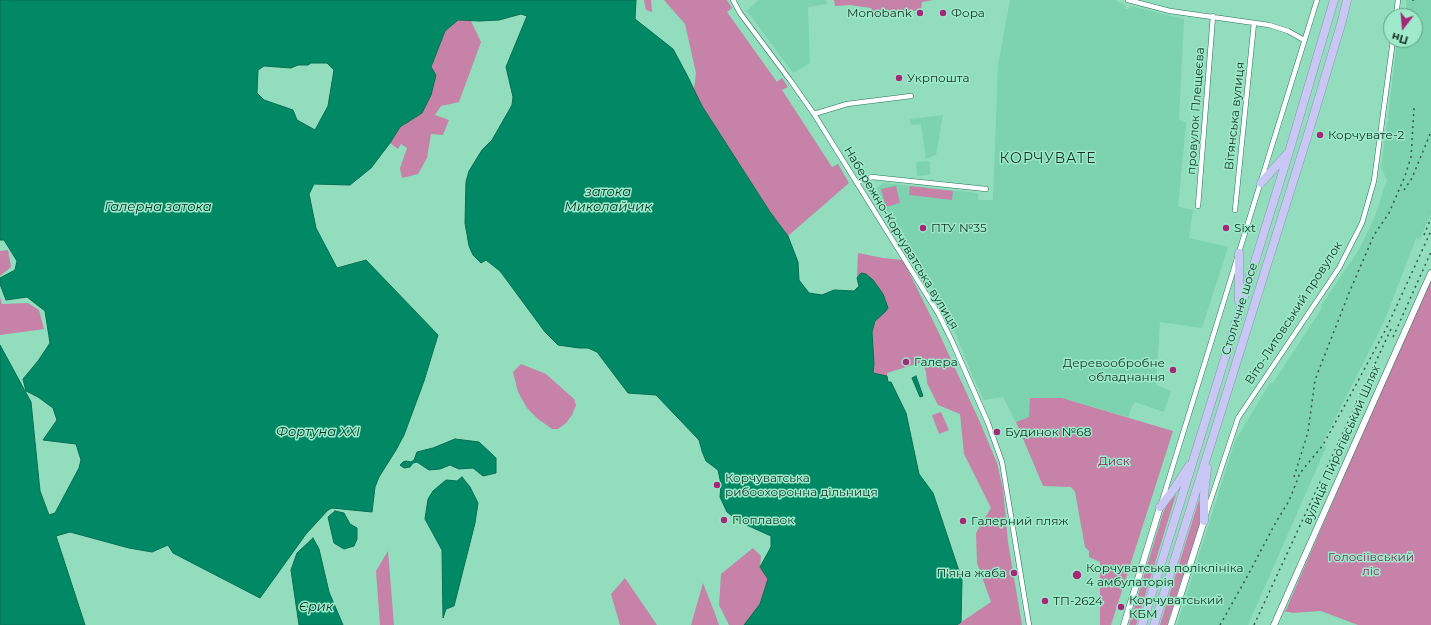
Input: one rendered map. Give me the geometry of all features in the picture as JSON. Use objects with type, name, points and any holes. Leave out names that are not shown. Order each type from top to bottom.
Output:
[{"type":"highway","name":"Столичне шосе","points":[[1142,625],[1289,152],[1334,0]]},
{"type":"highway","name":"Столичне шосе","points":[[1154,625],[1309,131],[1347,0]]},
{"type":"highway","points":[[1261,183],[1289,152]]},
{"type":"highway","points":[[1239,253],[1239,310]]},
{"type":"highway","points":[[1204,521],[1204,495],[1208,450]]},
{"type":"highway","points":[[1160,507],[1184,474],[1197,451]]},
{"type":"street","name":"Набережно-Корчуватська вулиця","points":[[733,0],[740,13],[814,114],[938,313],[955,347],[988,424],[1003,468],[1029,625]]},
{"type":"street","points":[[1128,0],[1170,11],[1213,16],[1279,28],[1304,40]]},
{"type":"street","points":[[1124,625],[1316,0]]},
{"type":"street","name":"провулок Плещеєва","points":[[1198,206],[1213,16]]},
{"type":"street","name":"Вітянська вулиця","points":[[1235,210],[1254,23]]},
{"type":"street","name":"Віто-Литовський провулок","points":[[1204,521],[1232,432],[1238,418],[1339,268],[1362,223],[1374,182],[1392,48]]},
{"type":"street","points":[[814,114],[847,104],[910,96]]},
{"type":"street","points":[[857,182],[872,177],[986,189]]},
{"type":"street","name":"вулиця Пирогівський Шлях","points":[[1274,625],[1431,273]]},
{"type":"street","points":[[1171,625],[1204,521]]},
{"type":"shaded area","points":[[758,0],[826,0],[827,4],[808,7],[810,63],[793,73],[747,11]]},
{"type":"shaded area","points":[[1010,0],[1115,0],[1125,5],[1126,9],[1131,6],[1184,19],[1179,119],[1186,123],[1178,207],[1193,210],[1189,238],[1228,247],[1202,328],[1160,322],[1156,385],[1171,391],[1164,412],[1135,402],[1128,417],[1062,398],[1033,418],[1016,422],[1003,397],[984,400],[949,317],[873,192],[883,183],[978,193],[978,200],[993,200],[998,65]]},
{"type":"shaded area","points":[[1406,0],[1431,0],[1431,214],[1420,239],[1416,238],[1386,317],[1322,444],[1326,447],[1248,625],[1177,625],[1235,441],[1270,383],[1273,383],[1322,308],[1321,306],[1358,251],[1374,219],[1387,180],[1381,168],[1387,123],[1389,120],[1388,117],[1396,48],[1423,48],[1423,8],[1406,8]]},
{"type":"shaded area","points":[[943,115],[936,155],[926,159],[921,124],[911,125],[910,119]]},
{"type":"shaded area","points":[[929,161],[930,175],[917,176],[916,162]]},
{"type":"green space","points":[[644,0],[651,0],[652,12],[646,10]]},
{"type":"green space","points":[[664,0],[727,0],[732,8],[727,12],[777,82],[782,78],[788,87],[782,90],[832,167],[838,164],[849,183],[788,236],[770,212],[702,106],[694,89],[696,73],[685,24]]},
{"type":"green space","points":[[834,0],[933,0],[922,2],[921,10],[876,16],[871,8],[850,5],[835,6]]},
{"type":"green space","points":[[458,20],[471,21],[481,42],[459,102],[441,106],[435,115],[449,120],[443,135],[431,134],[427,158],[418,174],[402,178],[400,168],[407,148],[401,144],[398,149],[390,143],[400,127],[422,113],[431,67],[445,31]]},
{"type":"green space","points":[[896,186],[900,203],[886,207],[881,189]]},
{"type":"green space","points":[[910,186],[953,191],[952,200],[909,195]]},
{"type":"green space","points":[[8,250],[11,267],[0,276],[0,251]]},
{"type":"green space","points":[[858,253],[903,260],[979,420],[997,463],[1003,489],[1008,542],[1022,625],[957,625],[991,602],[977,563],[976,533],[991,508],[964,454],[960,414],[938,405],[927,383],[926,372],[922,362],[887,373],[887,376],[873,374],[874,364],[872,332],[875,321],[857,288],[859,286],[857,278]]},
{"type":"green space","name":"Голосіївський ліс","points":[[1431,275],[1431,625],[1358,625],[1321,611],[1285,612]]},
{"type":"green space","points":[[0,297],[2,304],[28,303],[39,310],[44,329],[0,335]]},
{"type":"green space","points":[[521,364],[546,374],[574,399],[576,405],[572,415],[566,423],[558,429],[552,429],[538,419],[527,408],[518,392],[513,372]]},
{"type":"green space","name":"Диск","points":[[1030,398],[1062,398],[1173,431],[1111,625],[1100,625],[1100,562],[1089,557],[1089,551],[1085,547],[1075,492],[1071,487],[1043,486],[1016,422],[1029,417]]},
{"type":"green space","points":[[941,412],[949,430],[939,434],[932,415]]},
{"type":"green space","points":[[1176,494],[1136,625],[1129,625],[1163,513],[1167,505]]},
{"type":"green space","points":[[1199,500],[1201,514],[1200,523],[1167,625],[1160,625]]},
{"type":"green space","points":[[753,548],[761,556],[760,567],[782,577],[757,625],[729,625],[719,605],[721,574]]},
{"type":"green space","points":[[388,551],[394,625],[380,625],[376,571]]},
{"type":"green space","points":[[625,578],[657,625],[620,625],[611,594]]},
{"type":"green space","points":[[703,583],[714,611],[719,625],[691,625]]},
{"type":"water","points":[[0,0],[636,0],[635,19],[673,49],[702,106],[770,212],[788,236],[798,262],[799,280],[809,293],[822,295],[834,290],[854,291],[859,286],[857,278],[861,273],[866,274],[873,280],[883,294],[888,308],[875,321],[872,332],[874,364],[873,373],[887,376],[888,382],[891,382],[906,413],[919,474],[933,493],[962,580],[961,622],[957,625],[744,625],[760,604],[768,579],[760,567],[771,547],[771,536],[740,522],[727,512],[720,497],[721,484],[718,470],[706,461],[699,440],[656,395],[628,393],[597,352],[588,348],[558,345],[545,332],[500,271],[486,260],[481,263],[473,255],[469,246],[465,223],[466,182],[469,171],[482,150],[492,140],[512,105],[513,97],[506,67],[527,16],[521,14],[499,20],[458,20],[445,31],[431,67],[436,75],[431,95],[422,113],[400,127],[371,168],[350,185],[314,184],[309,194],[316,228],[337,268],[366,260],[438,335],[424,381],[404,435],[379,477],[375,487],[372,512],[332,508],[328,510],[306,534],[260,598],[173,553],[168,545],[152,552],[129,548],[70,532],[56,536],[85,625],[0,625],[0,345],[31,402],[40,491],[49,515],[55,513],[79,468],[81,460],[76,444],[43,440],[57,420],[53,408],[38,397],[26,391],[23,379],[38,361],[50,343],[45,311],[27,297],[6,300],[0,284],[0,278],[15,270],[17,261],[4,240],[0,240]],"holes":[[[311,63],[327,63],[334,70],[328,106],[315,130],[297,120],[293,110],[264,100],[257,93],[258,70],[264,66],[291,68],[298,65],[308,65]]]},
{"type":"water","points":[[916,376],[923,396],[920,397],[912,378]]},
{"type":"water","points":[[455,439],[479,442],[496,458],[496,473],[483,476],[473,468],[459,469],[450,465],[440,469],[429,470],[417,462],[413,463],[410,467],[404,468],[400,465],[403,462],[411,462],[414,460],[417,452],[433,448]]},
{"type":"water","points":[[462,477],[470,487],[478,503],[475,523],[454,606],[446,609],[443,618],[442,550],[425,519],[428,499],[433,491],[446,480],[457,481]]},
{"type":"water","points":[[335,511],[344,513],[350,524],[357,528],[357,539],[354,546],[344,549],[334,543],[328,517]]},
{"type":"water","name":"Єрик","points":[[313,538],[319,549],[329,592],[343,625],[299,625],[291,570],[297,553]]},
{"type":"railway","points":[[1294,477],[1308,432],[1315,380],[1349,293],[1374,235],[1389,213],[1405,176],[1411,157],[1414,108]]},
{"type":"railway","points":[[1404,190],[1412,178],[1431,132]]},
{"type":"railway","points":[[1424,235],[1431,218]]},
{"type":"railway","points":[[1220,625],[1289,501],[1300,473],[1323,445],[1386,329],[1431,231]]},
{"type":"railway","points":[[1393,337],[1431,252]]},
{"type":"railway","points":[[1254,625],[1391,329]]},
{"type":"place","name":"Monobank","points":[[920,13]]},
{"type":"place","name":"Фора","points":[[943,13]]},
{"type":"place","name":"Укрпошта","points":[[899,78]]},
{"type":"place","name":"Корчувате-2","points":[[1320,135]]},
{"type":"place","name":"ПТУ №35","points":[[923,228]]},
{"type":"place","name":"Sixt","points":[[1226,228]]},
{"type":"place","name":"Галера","points":[[906,362]]},
{"type":"place","name":"Деревообробне обладнання","points":[[1173,370]]},
{"type":"place","name":"Будинок №68","points":[[997,432]]},
{"type":"place","name":"Корчуватська рибоохоронна дільниця","points":[[717,485]]},
{"type":"place","name":"Поплавок","points":[[724,520]]},
{"type":"place","name":"Галерний пляж","points":[[963,521]]},
{"type":"place","name":"П'яна жаба","points":[[1014,573]]},
{"type":"place","name":"Корчуватська поліклініка 4 амбулаторія","points":[[1077,575]]},
{"type":"place","name":"ТП-2624","points":[[1045,601]]},
{"type":"place","name":"Корчуватський КБМ","points":[[1121,607]]},
{"type":"district","name":"КОРЧУВАТЕ","points":[[1048,159]]},
{"type":"water label","name":"затока Миколайчик","points":[[608,200]]},
{"type":"water label","name":"Галерна затока","points":[[158,207]]},
{"type":"water label","name":"Фортуна XXI","points":[[318,432]]}]
